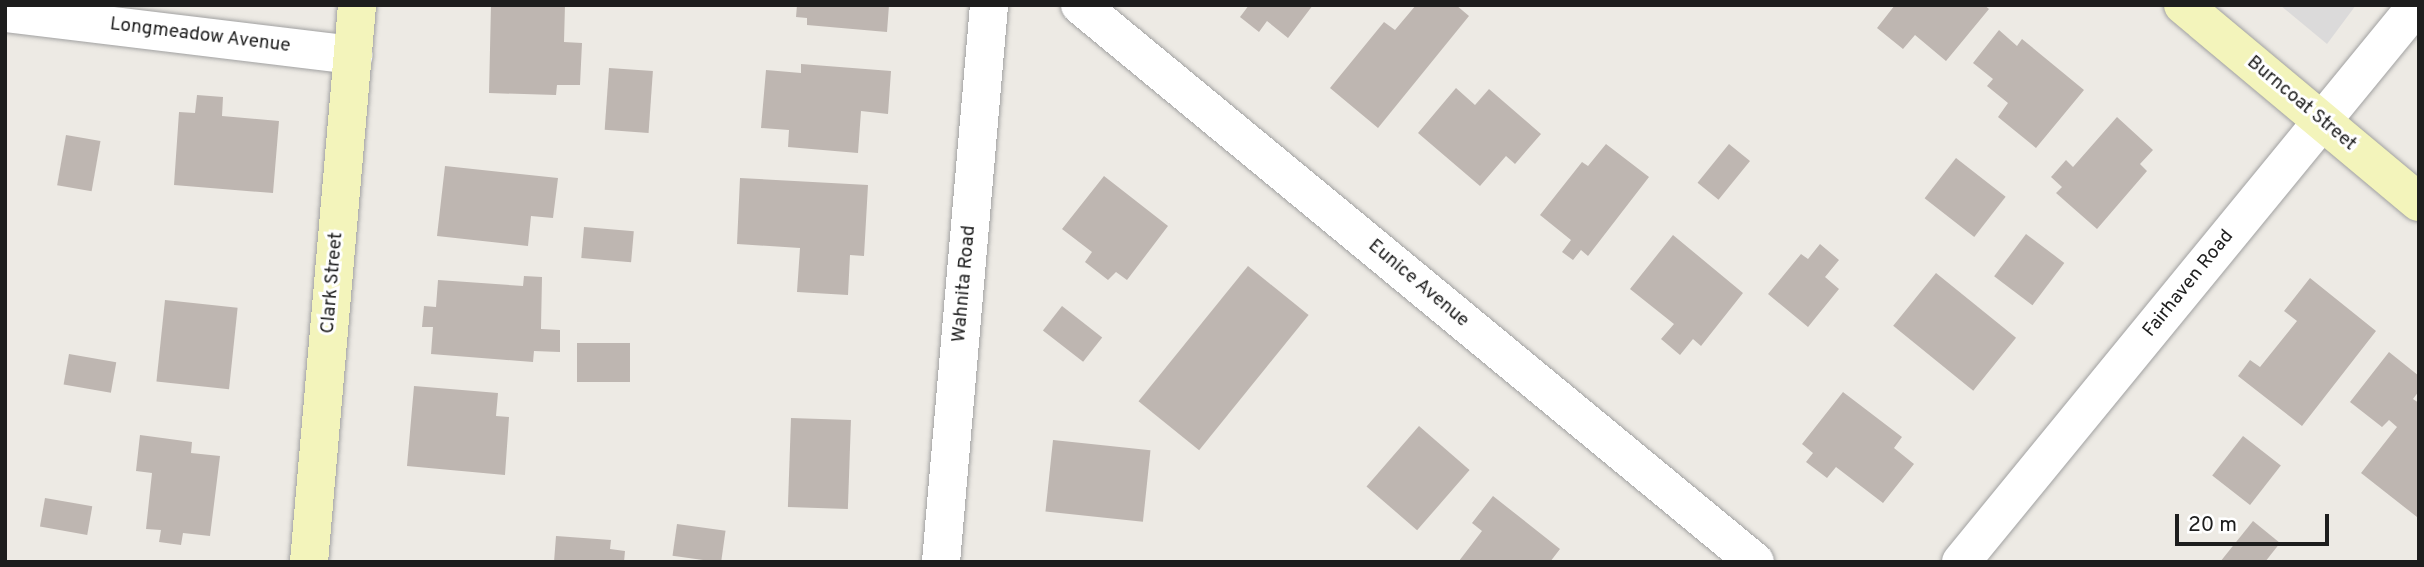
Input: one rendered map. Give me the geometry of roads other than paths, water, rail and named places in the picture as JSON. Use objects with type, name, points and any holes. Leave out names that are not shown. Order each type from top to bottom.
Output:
[{"type":"street","name":"Clark Street","points":[[309,562],[357,5]]},
{"type":"street","name":"Wahnita Road","points":[[941,562],[989,5]]},
{"type":"street","name":"Eunice Avenue","points":[[1080,5],[1755,562]]},
{"type":"street","name":"Burncoat Street","points":[[2183,5],[2419,202]]},
{"type":"street","name":"Fairhaven Road","points":[[1961,562],[2417,5]]},
{"type":"street","name":"Longmeadow Avenue","points":[[5,13],[353,55]]}]
